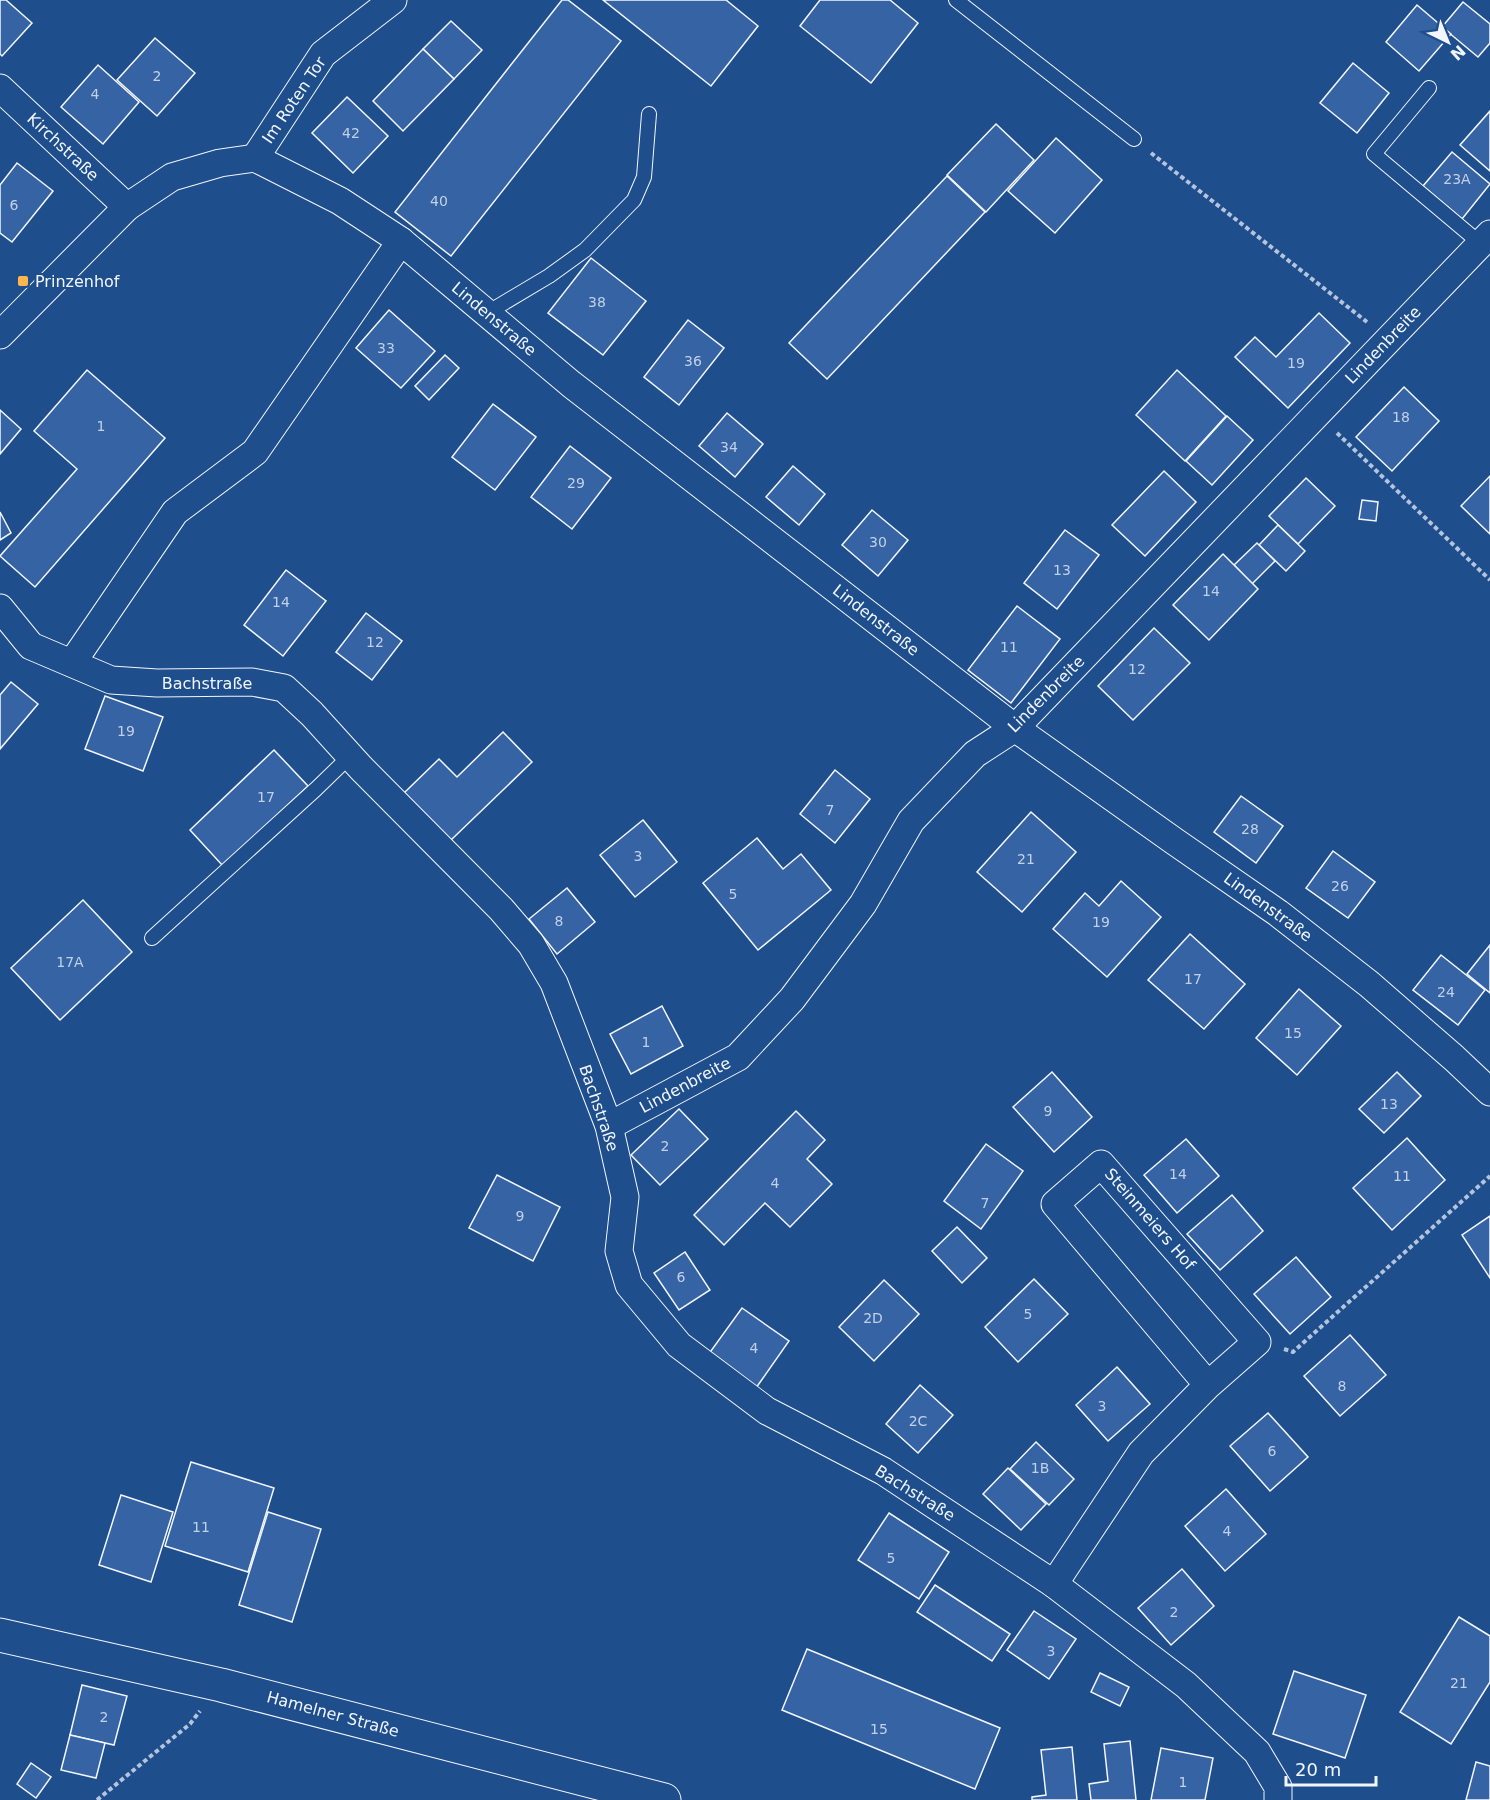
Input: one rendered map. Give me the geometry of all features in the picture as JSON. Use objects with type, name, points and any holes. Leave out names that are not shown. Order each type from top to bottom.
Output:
[{"type":"main road","name":"Hamelner Straße","points":[[0,1635],[221,1685],[664,1800]]},
{"type":"street","name":"Im Roten Tor","points":[[0,335],[127,207],[172,177],[220,163],[255,158],[323,54],[393,0]]},
{"type":"street","name":"Kirchstraße","points":[[0,87],[127,207]]},
{"type":"street","name":"Lindenstraße","points":[[255,158],[339,201],[401,241],[571,384],[1015,728],[1278,913],[1369,984],[1455,1058],[1490,1092]]},
{"type":"street","name":"Lindenbreite","points":[[609,1126],[738,1057],[792,999],[863,904],[911,821],[975,754],[1015,728],[1485,239]]},
{"type":"street","points":[[72,663],[175,512],[255,452],[401,241]]},
{"type":"street","name":"Bachstraße","points":[[0,608],[31,646],[111,680],[157,683],[252,682],[284,688],[312,714],[350,756],[501,909],[531,944],[554,983],[609,1126],[625,1197],[619,1251],[629,1285],[679,1345],[767,1412],[883,1471],[1054,1584],[1186,1685],[1257,1752],[1278,1787],[1278,1800]]},
{"type":"street","name":"Steinmeiers Hof","points":[[1208,1385],[1055,1204],[1101,1164],[1257,1342]]},
{"type":"street","points":[[1054,1584],[1141,1453],[1208,1385],[1257,1342]]},
{"type":"lane","points":[[956,0],[1134,139]]},
{"type":"lane","name":"Lindenbreite","points":[[1429,88],[1374,153],[1485,239]]},
{"type":"lane","points":[[487,313],[549,276],[585,250],[634,200],[644,177],[649,114]]},
{"type":"lane","points":[[152,938],[350,756]]},
{"type":"path","points":[[1134,139],[1389,339]]},
{"type":"path","points":[[1317,414],[1490,580]]},
{"type":"path","points":[[1257,1342],[1293,1352],[1490,1176]]},
{"type":"path","points":[[97,1800],[190,1724],[221,1685]]},
{"type":"building","points":[[0,0],[6,0],[32,23],[2,56],[0,54]]},
{"type":"building","points":[[562,0],[568,0],[621,41],[451,256],[395,212]]},
{"type":"building","points":[[603,0],[726,0],[758,26],[711,86]]},
{"type":"building","points":[[820,0],[890,0],[918,23],[871,83],[800,26]]},
{"type":"building","points":[[1463,2],[1490,24],[1490,43],[1478,57],[1442,27]]},
{"type":"building","points":[[1417,5],[1451,34],[1419,71],[1386,42]]},
{"type":"building","points":[[451,21],[482,50],[454,79],[423,49]]},
{"type":"building","points":[[155,38],[195,73],[157,116],[117,80]]},
{"type":"building","points":[[423,49],[454,79],[403,131],[373,101]]},
{"type":"building","points":[[1353,63],[1389,93],[1357,133],[1320,103]]},
{"type":"building","points":[[98,65],[139,102],[103,144],[61,107]]},
{"type":"building","points":[[347,97],[388,136],[353,173],[312,133]]},
{"type":"building","points":[[1490,111],[1490,171],[1460,145]]},
{"type":"building","points":[[996,124],[1034,160],[986,212],[947,175]]},
{"type":"building","points":[[1056,138],[1102,180],[1055,233],[1008,191]]},
{"type":"building","points":[[1452,152],[1490,184],[1462,219],[1423,186]]},
{"type":"building","points":[[17,163],[53,191],[12,242],[0,233],[0,185]]},
{"type":"building","points":[[947,176],[985,212],[827,379],[789,343]]},
{"type":"building","points":[[591,258],[646,301],[603,355],[548,313]]},
{"type":"building","points":[[389,310],[435,351],[401,388],[356,348]]},
{"type":"building","points":[[1319,313],[1350,343],[1288,408],[1235,357],[1255,337],[1276,357]]},
{"type":"building","points":[[688,320],[724,348],[679,405],[644,377]]},
{"type":"building","points":[[445,355],[459,368],[429,400],[415,386]]},
{"type":"building","points":[[87,370],[165,438],[35,587],[0,556],[77,469],[34,431]]},
{"type":"building","points":[[1177,370],[1226,416],[1185,461],[1136,415]]},
{"type":"building","points":[[1404,387],[1439,421],[1392,471],[1356,437]]},
{"type":"building","points":[[493,404],[536,437],[495,490],[452,457]]},
{"type":"building","points":[[0,410],[21,429],[0,454]]},
{"type":"building","points":[[727,413],[763,444],[735,477],[699,446]]},
{"type":"building","points":[[1227,416],[1253,440],[1212,485],[1186,461]]},
{"type":"building","points":[[570,446],[611,478],[572,529],[531,497]]},
{"type":"building","points":[[793,466],[825,494],[799,525],[766,497]]},
{"type":"building","points":[[1164,471],[1196,502],[1145,556],[1112,525]]},
{"type":"building","points":[[1490,476],[1490,534],[1461,506]]},
{"type":"building","points":[[1306,478],[1335,506],[1298,544],[1269,516]]},
{"type":"building","points":[[1362,500],[1378,502],[1376,521],[1359,519]]},
{"type":"building","points":[[872,510],[908,540],[878,576],[842,545]]},
{"type":"building","points":[[0,512],[11,533],[0,540]]},
{"type":"building","points":[[1278,525],[1305,551],[1286,571],[1259,545]]},
{"type":"building","points":[[1065,530],[1099,555],[1057,609],[1024,583]]},
{"type":"building","points":[[1257,543],[1275,561],[1252,584],[1234,565]]},
{"type":"building","points":[[1223,554],[1258,589],[1209,640],[1173,605]]},
{"type":"building","points":[[286,570],[326,601],[283,656],[244,625]]},
{"type":"building","points":[[1017,606],[1060,639],[1011,703],[968,670]]},
{"type":"building","points":[[366,613],[402,641],[372,680],[336,652]]},
{"type":"building","points":[[1154,628],[1190,663],[1133,720],[1098,686]]},
{"type":"building","points":[[11,682],[38,704],[0,749],[0,695]]},
{"type":"building","points":[[105,696],[163,717],[143,771],[85,749]]},
{"type":"building","points":[[503,732],[532,762],[451,840],[404,793],[439,759],[457,777]]},
{"type":"building","points":[[274,750],[308,786],[223,866],[190,830]]},
{"type":"building","points":[[835,770],[870,799],[835,843],[800,814]]},
{"type":"building","points":[[1241,796],[1283,826],[1256,863],[1214,832]]},
{"type":"building","points":[[1031,812],[1076,852],[1022,912],[977,872]]},
{"type":"building","points":[[643,820],[677,862],[635,897],[600,855]]},
{"type":"building","points":[[757,838],[783,869],[801,854],[831,890],[758,950],[703,883]]},
{"type":"building","points":[[1333,851],[1375,882],[1348,918],[1306,888]]},
{"type":"building","points":[[1121,881],[1161,917],[1107,977],[1053,929],[1085,893],[1099,906]]},
{"type":"building","points":[[567,888],[595,922],[557,954],[529,919]]},
{"type":"building","points":[[83,900],[132,952],[60,1020],[11,968]]},
{"type":"building","points":[[1190,934],[1245,984],[1204,1029],[1148,980]]},
{"type":"building","points":[[1490,945],[1490,993],[1467,974]]},
{"type":"building","points":[[1441,955],[1485,990],[1458,1025],[1413,990]]},
{"type":"building","points":[[1299,989],[1341,1026],[1297,1075],[1256,1038]]},
{"type":"building","points":[[662,1006],[683,1046],[631,1074],[610,1034]]},
{"type":"building","points":[[1052,1072],[1092,1117],[1054,1152],[1013,1107]]},
{"type":"building","points":[[1397,1072],[1421,1096],[1384,1133],[1359,1109]]},
{"type":"building","points":[[679,1109],[708,1139],[660,1185],[631,1155]]},
{"type":"building","points":[[796,1111],[825,1140],[807,1159],[832,1184],[790,1227],[765,1203],[724,1245],[694,1215]]},
{"type":"building","points":[[1407,1138],[1445,1180],[1392,1230],[1353,1188]]},
{"type":"building","points":[[1186,1139],[1219,1176],[1177,1213],[1144,1175]]},
{"type":"building","points":[[986,1144],[1023,1171],[981,1229],[944,1201]]},
{"type":"building","points":[[497,1175],[560,1207],[533,1261],[469,1228]]},
{"type":"building","points":[[1232,1195],[1263,1231],[1220,1270],[1187,1234]]},
{"type":"building","points":[[1490,1216],[1490,1278],[1462,1235]]},
{"type":"building","points":[[957,1227],[987,1258],[962,1283],[932,1251]]},
{"type":"building","points":[[685,1252],[710,1290],[679,1310],[654,1273]]},
{"type":"building","points":[[1296,1257],[1331,1297],[1290,1334],[1254,1294]]},
{"type":"building","points":[[1034,1279],[1068,1314],[1018,1362],[985,1327]]},
{"type":"building","points":[[884,1280],[919,1314],[874,1361],[839,1327]]},
{"type":"building","points":[[742,1308],[789,1341],[756,1388],[708,1355]]},
{"type":"building","points":[[1350,1335],[1386,1375],[1340,1416],[1304,1376]]},
{"type":"building","points":[[1117,1367],[1150,1404],[1108,1441],[1076,1405]]},
{"type":"building","points":[[920,1385],[953,1415],[918,1453],[886,1424]]},
{"type":"building","points":[[1268,1413],[1308,1457],[1270,1491],[1230,1446]]},
{"type":"building","points":[[1036,1442],[1074,1479],[1049,1505],[1010,1469]]},
{"type":"building","points":[[191,1462],[274,1488],[248,1572],[165,1546]]},
{"type":"building","points":[[1008,1468],[1046,1504],[1021,1530],[983,1494]]},
{"type":"building","points":[[1226,1489],[1266,1534],[1225,1571],[1185,1526]]},
{"type":"building","points":[[121,1495],[173,1512],[151,1582],[99,1565]]},
{"type":"building","points":[[268,1512],[321,1529],[292,1622],[239,1605]]},
{"type":"building","points":[[889,1513],[949,1552],[919,1599],[858,1560]]},
{"type":"building","points":[[1182,1569],[1214,1606],[1171,1645],[1138,1608]]},
{"type":"building","points":[[935,1585],[1010,1634],[992,1661],[917,1612]]},
{"type":"building","points":[[1034,1611],[1076,1639],[1049,1679],[1007,1650]]},
{"type":"building","points":[[1459,1617],[1490,1636],[1490,1682],[1451,1744],[1400,1712]]},
{"type":"building","points":[[807,1649],[1000,1728],[975,1789],[782,1710]]},
{"type":"building","points":[[1294,1671],[1366,1695],[1345,1758],[1273,1734]]},
{"type":"building","points":[[1100,1673],[1129,1687],[1120,1706],[1091,1692]]},
{"type":"building","points":[[82,1685],[127,1696],[114,1745],[70,1735]]},
{"type":"building","points":[[70,1735],[105,1743],[96,1778],[61,1770]]},
{"type":"building","points":[[1130,1741],[1136,1800],[1091,1800],[1089,1784],[1108,1781],[1104,1744]]},
{"type":"building","points":[[1072,1747],[1077,1800],[1032,1800],[1032,1797],[1046,1795],[1041,1750]]},
{"type":"building","points":[[1161,1748],[1213,1758],[1205,1800],[1151,1800]]},
{"type":"building","points":[[1476,1762],[1490,1766],[1490,1800],[1466,1800]]},
{"type":"building","points":[[31,1763],[51,1777],[36,1798],[17,1784]]},
{"type":"place","name":"Prinzenhof","points":[[23,281]]}]
